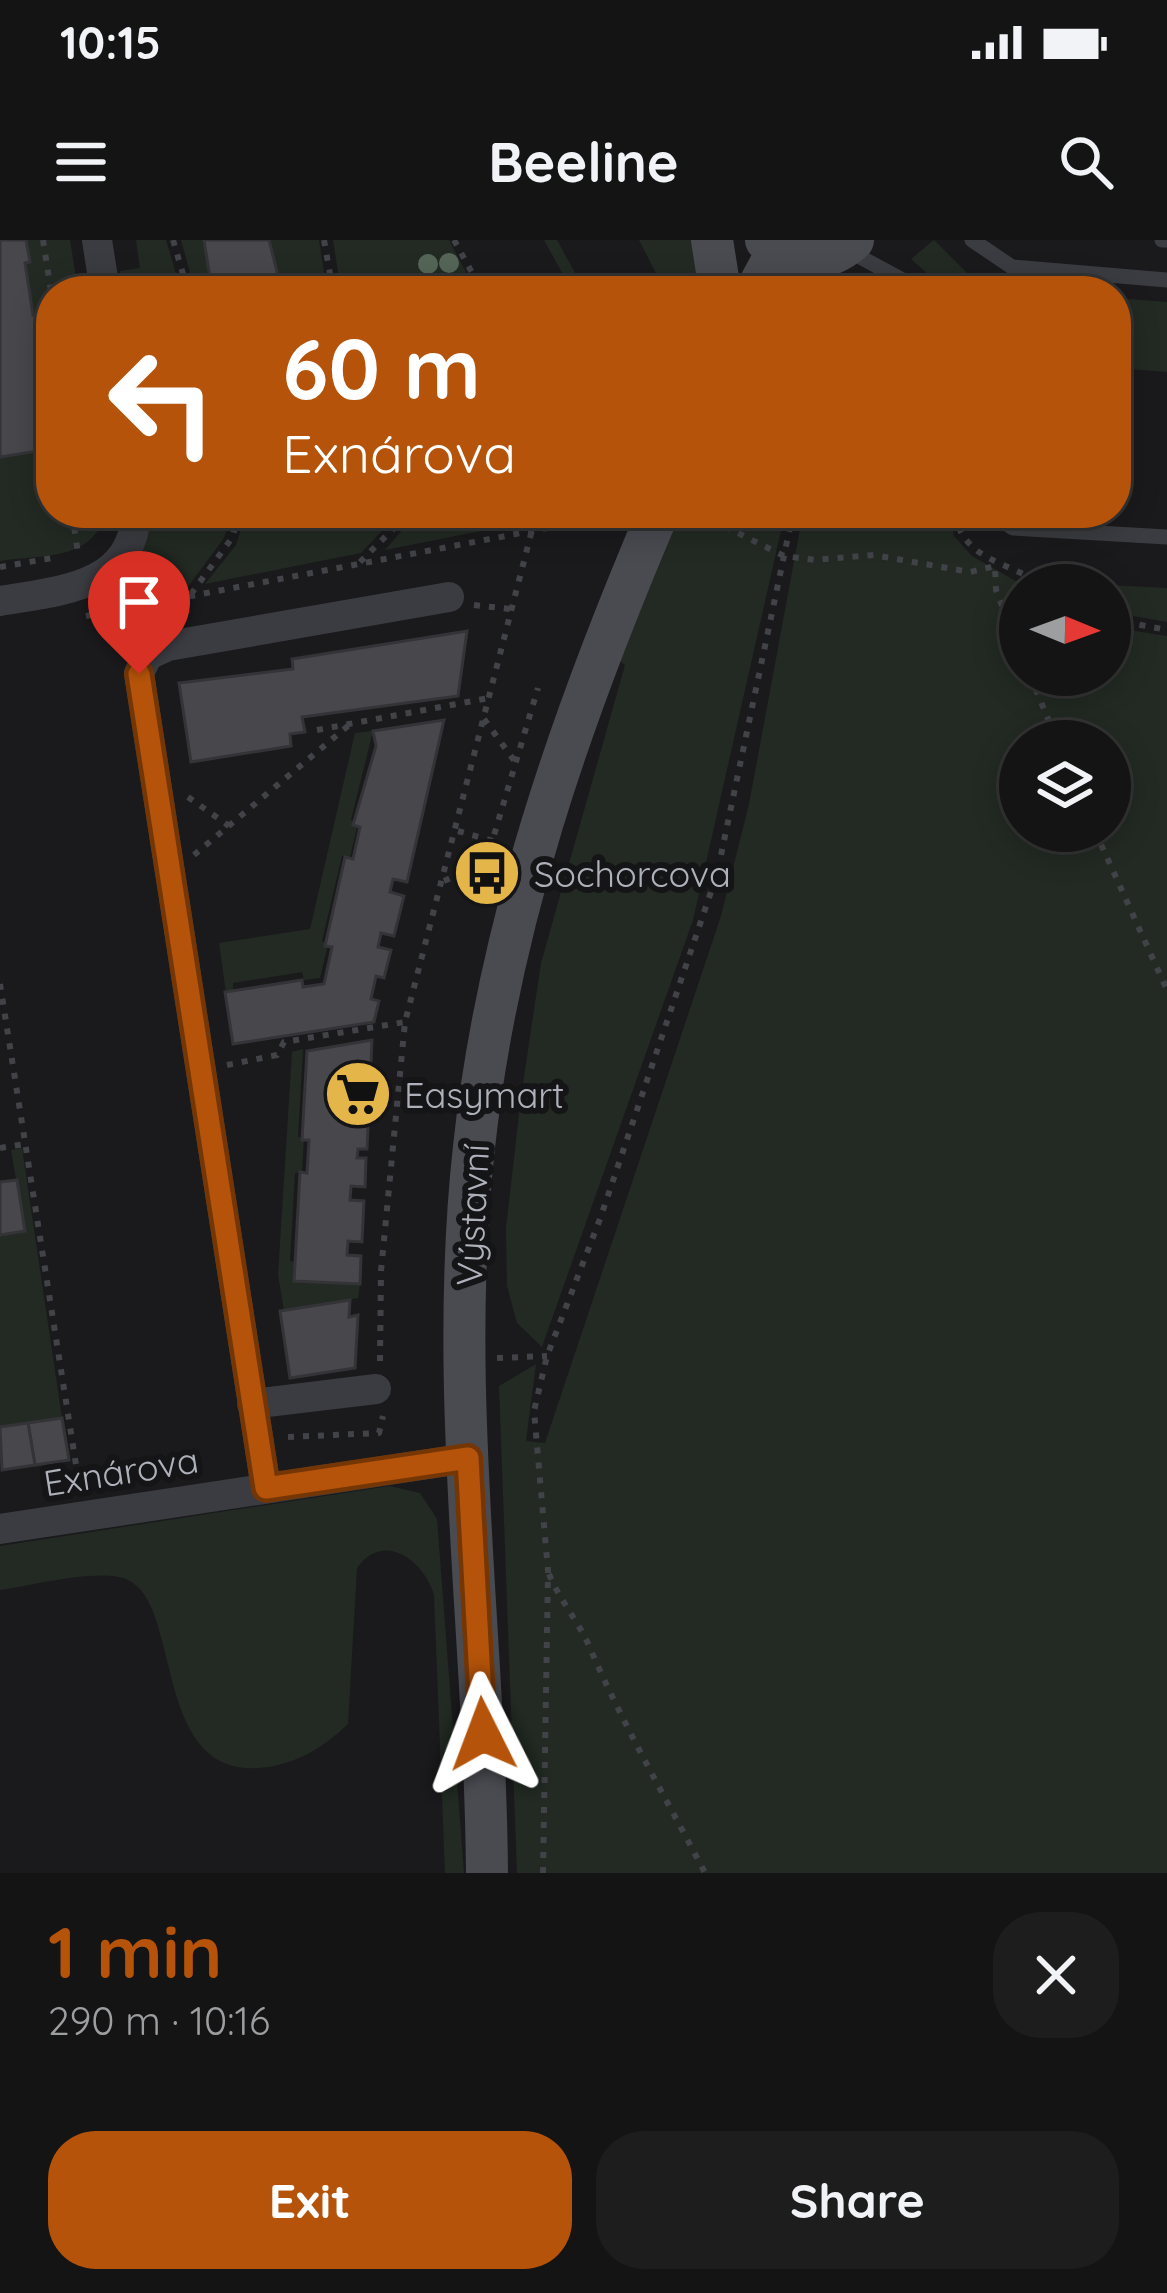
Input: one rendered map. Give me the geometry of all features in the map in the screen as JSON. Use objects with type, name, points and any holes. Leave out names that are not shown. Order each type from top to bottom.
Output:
[{"type":"main road","points":[[712,240],[718,276]]},
{"type":"main road","points":[[761,276],[772,245],[806,259],[849,244]]},
{"type":"main road","name":"Výstavní","points":[[487,1873],[468,1458],[466,1267],[473,1148],[493,1021],[537,832],[569,730],[652,528]]},
{"type":"street","points":[[98,240],[103,276]]},
{"type":"street","points":[[0,601],[100,579],[122,557],[131,528]]},
{"type":"street","points":[[266,1488],[139,674],[148,655],[168,646],[457,602]]},
{"type":"street","points":[[252,1404],[380,1390]]},
{"type":"street","name":"Exnárova","points":[[0,1529],[468,1458]]},
{"type":"lane","points":[[972,240],[1012,267],[1119,276]]},
{"type":"lane","points":[[849,244],[899,276]]},
{"type":"lane","points":[[1131,277],[1167,280]]},
{"type":"lane","points":[[1013,528],[1167,537]]},
{"type":"path","points":[[43,240],[49,276]]},
{"type":"path","points":[[173,240],[184,276]]},
{"type":"path","points":[[325,240],[330,276]]},
{"type":"path","points":[[454,240],[474,276]]},
{"type":"path","points":[[74,528],[79,557]]},
{"type":"path","points":[[189,597],[234,528]]},
{"type":"path","points":[[358,564],[394,528]]},
{"type":"path","points":[[84,616],[543,528]]},
{"type":"path","points":[[728,528],[784,556],[874,554],[970,572],[994,566]]},
{"type":"path","points":[[543,1873],[548,1571],[534,1411],[548,1356],[675,1006],[716,874],[790,528]]},
{"type":"path","points":[[959,528],[963,538],[999,568]]},
{"type":"path","points":[[288,1437],[379,1433],[381,1271],[405,1022],[532,530]]},
{"type":"path","points":[[0,567],[91,554]]},
{"type":"path","points":[[994,566],[999,598]]},
{"type":"path","points":[[457,602],[510,609]]},
{"type":"path","points":[[1131,623],[1167,630]]},
{"type":"path","points":[[444,881],[487,862],[538,688]]},
{"type":"path","points":[[317,730],[489,698]]},
{"type":"path","points":[[484,719],[516,763]]},
{"type":"path","points":[[188,836],[191,858],[349,725]]},
{"type":"path","points":[[186,815],[183,793],[229,826]]},
{"type":"path","points":[[458,831],[493,841]]},
{"type":"path","points":[[1105,852],[1167,990]]},
{"type":"path","points":[[0,984],[81,1498]]},
{"type":"path","points":[[223,1066],[277,1055],[284,1042],[405,1022]]},
{"type":"path","points":[[220,1048],[225,1079]]},
{"type":"path","points":[[0,1148],[25,1144]]},
{"type":"path","points":[[548,1571],[562,1605],[589,1644],[608,1698],[667,1792],[705,1873]]},
{"type":"shaded area","points":[[26,240],[70,240],[76,276],[36,276],[36,315],[25,263],[30,262]]},
{"type":"shaded area","points":[[136,240],[166,240],[177,276],[121,276],[120,271],[140,268]]},
{"type":"shaded area","points":[[181,240],[204,240],[210,276],[191,276]]},
{"type":"shaded area","points":[[269,240],[319,240],[325,276],[278,276]]},
{"type":"shaded area","points":[[333,240],[449,240],[468,276],[339,276]]},
{"type":"shaded area","points":[[544,240],[557,240],[577,276],[564,276]]},
{"type":"shaded area","points":[[639,240],[697,240],[705,276],[657,276]]},
{"type":"shaded area","points":[[934,240],[971,276],[930,276],[911,259]]},
{"type":"shaded area","points":[[1131,299],[1167,302],[1167,372],[1131,369]]},
{"type":"shaded area","points":[[36,451],[36,528],[99,529],[64,553],[0,561],[0,457]]},
{"type":"shaded area","points":[[146,528],[227,528],[187,588],[89,607],[89,600],[112,585],[130,564]]},
{"type":"shaded area","points":[[241,528],[385,528],[361,553],[205,584],[236,545]]},
{"type":"shaded area","points":[[404,528],[496,528],[385,550]]},
{"type":"shaded area","points":[[670,528],[782,528],[693,920],[542,1347],[517,1323],[507,1286],[506,1228],[541,963],[625,665],[617,659]]},
{"type":"shaded area","points":[[800,528],[952,528],[972,556],[999,571],[999,696],[1131,696],[1131,630],[1167,636],[1167,1873],[517,1873],[499,1386],[536,1364],[526,1441],[545,1443],[721,916],[749,804]]},
{"type":"shaded area","points":[[1131,586],[1167,588],[1167,622],[1131,616]]},
{"type":"shaded area","points":[[373,731],[351,820],[358,823],[350,857],[342,856],[322,941],[328,944],[320,978],[304,980],[302,972],[233,983],[233,992],[226,993],[219,943],[310,929],[355,733]]},
{"type":"shaded area","points":[[303,1049],[298,1137],[304,1138],[302,1172],[295,1173],[290,1261],[296,1262],[296,1280],[360,1284],[358,1298],[284,1310],[278,1275],[292,1052]]},
{"type":"shaded area","points":[[22,1148],[62,1418],[0,1427],[0,1235],[25,1231],[11,1150]]},
{"type":"shaded area","points":[[390,1486],[420,1493],[437,1519],[464,1873],[445,1873],[434,1595],[422,1571],[402,1554],[379,1551],[357,1568],[348,1724],[311,1752],[268,1767],[230,1765],[204,1749],[187,1723],[145,1596],[128,1580],[84,1576],[0,1590],[0,1546]]},
{"type":"building","points":[[0,240],[26,240],[30,262],[25,263],[36,314],[36,451],[0,457]]},
{"type":"building","points":[[204,240],[269,240],[278,276],[210,276]]},
{"type":"building","points":[[467,631],[458,696],[302,717],[305,732],[290,734],[291,746],[191,762],[179,683],[293,669],[292,659]]},
{"type":"building","points":[[444,720],[407,882],[393,879],[390,892],[404,896],[394,936],[381,933],[378,947],[391,950],[384,978],[376,976],[371,999],[379,1001],[374,1022],[233,1044],[225,992],[302,980],[303,987],[324,984],[332,947],[325,946],[345,857],[353,859],[360,827],[353,825],[376,746],[373,731]]},
{"type":"building","points":[[372,1040],[367,1149],[358,1149],[357,1158],[366,1158],[365,1187],[351,1186],[350,1200],[364,1201],[362,1242],[348,1241],[347,1255],[361,1256],[360,1284],[294,1281],[300,1172],[307,1173],[309,1140],[302,1140],[307,1051]]},
{"type":"building","points":[[17,1180],[25,1231],[0,1235],[0,1182]]},
{"type":"building","points":[[350,1300],[349,1317],[358,1315],[355,1368],[290,1378],[280,1311]]},
{"type":"building","points":[[62,1418],[69,1460],[35,1465],[28,1423]]},
{"type":"building","points":[[28,1423],[35,1465],[2,1470],[0,1427]]},
{"type":"place","name":"Sochorcova","points":[[487,873]]},
{"type":"place","name":"Easymart","points":[[358,1094]]},
{"type":"route","points":[[139,674],[266,1488],[468,1458],[483,1734]]}]
